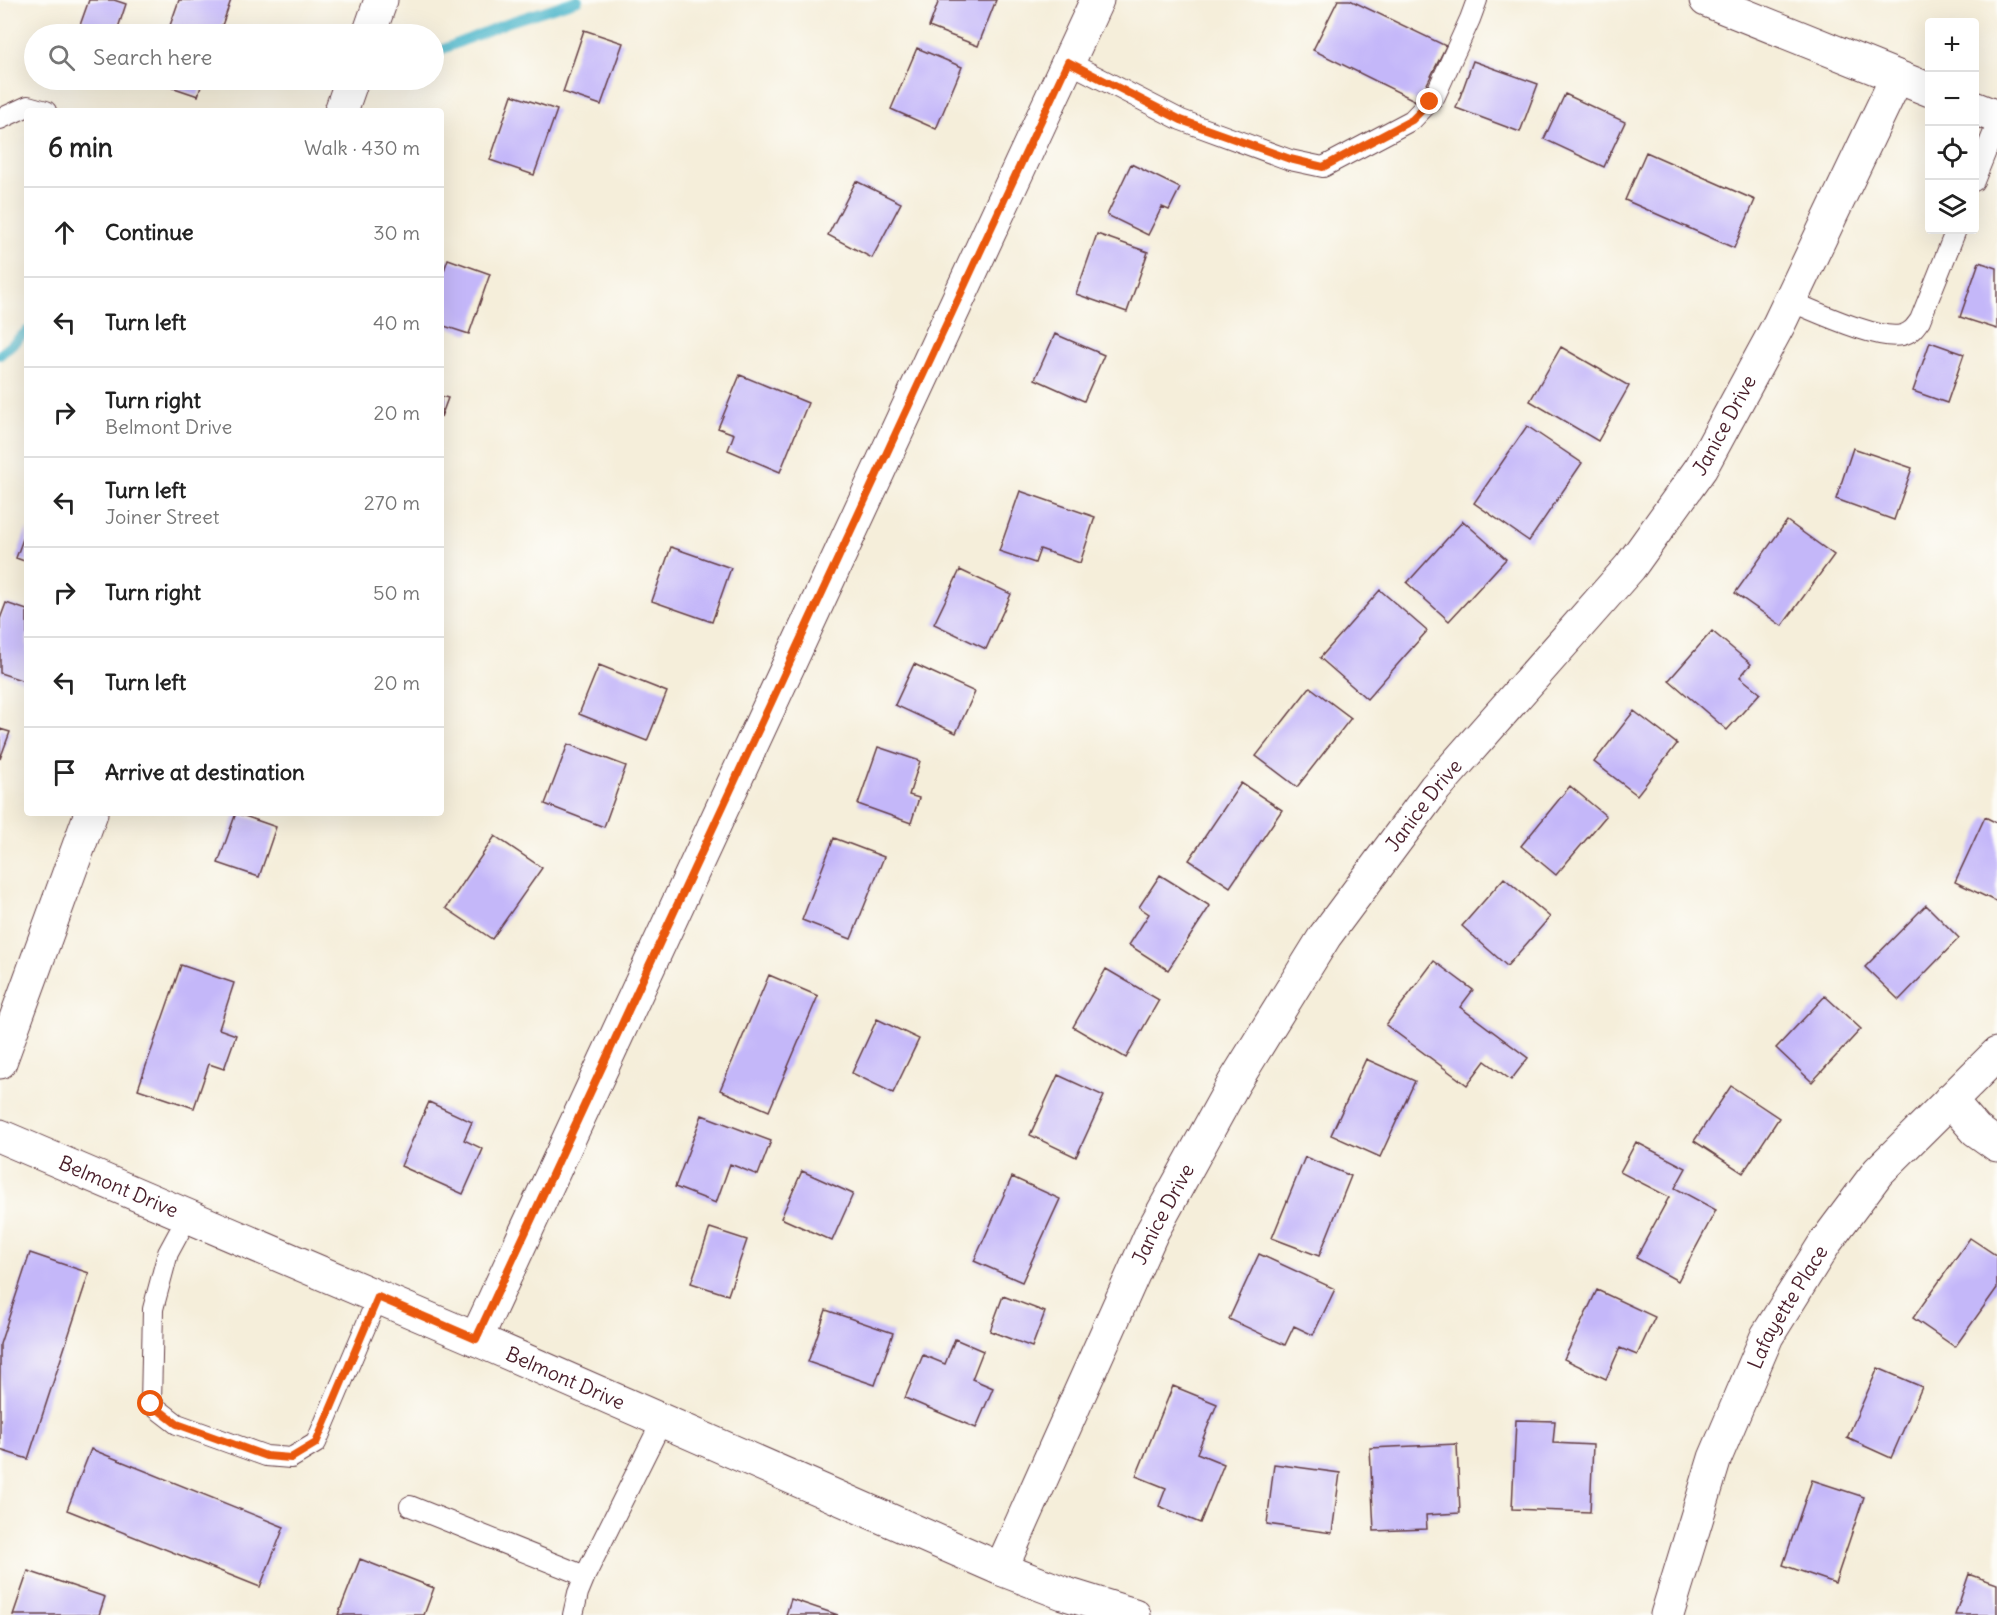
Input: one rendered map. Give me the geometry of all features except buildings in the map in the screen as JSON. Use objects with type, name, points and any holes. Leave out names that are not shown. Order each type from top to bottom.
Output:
[{"type":"street","points":[[373,24],[381,0]]},
{"type":"street","points":[[476,1339],[1097,0]]},
{"type":"street","points":[[1707,0],[1925,88]]},
{"type":"street","name":"Janice Drive","points":[[1001,1569],[1152,1232],[1234,1083],[1325,936],[1435,788],[1630,567],[1701,468],[1790,301],[1897,77]]},
{"type":"street","points":[[342,108],[348,90]]},
{"type":"street","points":[[1979,110],[1997,117]]},
{"type":"street","points":[[0,1062],[90,816]]},
{"type":"street","name":"Lafayette Place","points":[[1667,1615],[1715,1458],[1767,1336],[1824,1243],[1878,1172],[1997,1054]]},
{"type":"street","points":[[1950,1100],[1976,1130],[1997,1146]]},
{"type":"street","name":"Belmont Drive","points":[[0,1136],[476,1339],[1001,1569],[1063,1593],[1134,1615]]},
{"type":"lane","points":[[1068,62],[1181,120],[1290,159],[1323,167],[1412,120],[1435,96],[1477,0]]},
{"type":"lane","points":[[0,119],[28,106],[35,108]]},
{"type":"lane","points":[[1974,180],[1997,124]]},
{"type":"lane","points":[[1790,301],[1883,336],[1902,335],[1913,330],[1920,320],[1954,234]]},
{"type":"lane","points":[[188,1216],[168,1252],[153,1309],[151,1404],[177,1424],[266,1456],[291,1458],[316,1443],[378,1297]]},
{"type":"lane","points":[[573,1615],[585,1576],[662,1421]]},
{"type":"lane","points":[[410,1506],[585,1576]]},
{"type":"waterway","points":[[444,49],[509,22],[578,0]]},
{"type":"waterway","points":[[0,355],[24,334]]},
{"type":"route","points":[[151,1404],[177,1424],[266,1456],[291,1458],[316,1443],[378,1297],[476,1339],[1068,62],[1181,120],[1290,159],[1323,167],[1412,120],[1430,102]]}]
